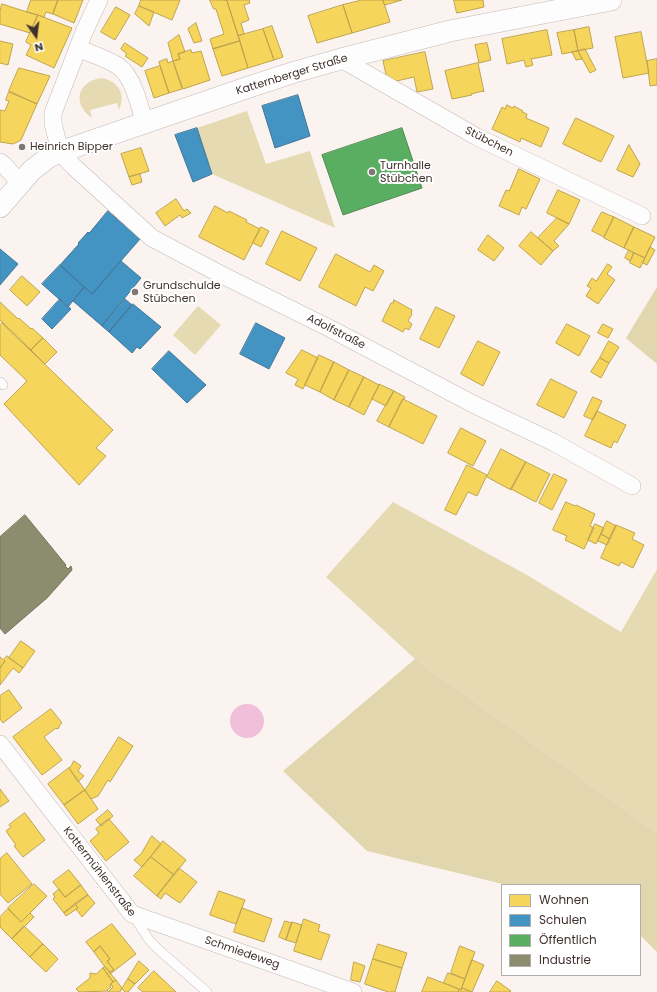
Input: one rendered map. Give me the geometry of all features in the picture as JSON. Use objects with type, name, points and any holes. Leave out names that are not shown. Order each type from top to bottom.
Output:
[{"type":"street","points":[[60,152],[53,123],[54,112],[78,48],[99,0]]},
{"type":"street","name":"Katternberger Straße","points":[[0,207],[32,170],[49,157],[144,122],[295,72],[341,59],[450,31],[611,0]]},
{"type":"street","points":[[78,48],[108,61],[119,67],[125,73],[135,94],[144,122]]},
{"type":"street","name":"Stübchen","points":[[341,59],[478,137],[642,216]]},
{"type":"street","name":"Adolfstraße","points":[[60,152],[73,166],[152,238],[222,275],[331,329],[475,405],[553,442],[632,486]]},
{"type":"street","points":[[0,162],[20,183]]},
{"type":"street","name":"Kottermühlenstraße","points":[[0,744],[132,914]]},
{"type":"street","name":"Schmiedeweg","points":[[132,914],[353,992]]},
{"type":"lane","name":"Kottermühlenstraße","points":[[132,914],[150,941],[207,992]]},
{"type":"shaded area","points":[[102,78],[113,82],[120,90],[122,99],[121,104],[119,110],[117,103],[90,110],[92,118],[82,106],[80,94],[87,84]]},
{"type":"shaded area","points":[[247,111],[266,164],[310,151],[335,228],[212,174],[197,128]]},
{"type":"shaded area","points":[[657,287],[657,364],[626,338]]},
{"type":"shaded area","points":[[198,306],[221,325],[195,355],[173,335]]},
{"type":"shaded area","points":[[393,502],[527,575],[621,632],[657,569],[657,833],[415,659],[326,577]]},
{"type":"shaded area","points":[[415,659],[657,833],[657,952],[641,936],[641,884],[503,884],[367,851],[283,771]]},
{"type":"shaded area","points":[[247,704],[259,709],[264,721],[259,733],[247,738],[235,733],[230,721],[235,709]]},
{"type":"building: Wohnen","points":[[31,0],[58,0],[53,14],[46,12],[44,17],[27,12]]},
{"type":"building: Wohnen","points":[[58,0],[83,0],[74,23],[53,14]]},
{"type":"building: Wohnen","points":[[141,0],[180,0],[172,20],[139,6]]},
{"type":"building: Wohnen","points":[[210,0],[227,1],[240,41],[213,49],[210,39],[224,34],[216,9],[214,9]]},
{"type":"building: Wohnen","points":[[225,0],[249,0],[250,3],[244,5],[249,20],[241,23],[244,34],[238,36],[227,1]]},
{"type":"building: Wohnen","points":[[362,0],[383,0],[390,22],[352,33],[343,5]]},
{"type":"building: Wohnen","points":[[383,0],[402,0],[385,5]]},
{"type":"building: Wohnen","points":[[454,0],[483,0],[484,7],[457,13]]},
{"type":"building: Wohnen","points":[[2,4],[38,15],[30,33],[0,24],[0,11]]},
{"type":"building: Wohnen","points":[[343,5],[352,33],[317,43],[308,16]]},
{"type":"building: Wohnen","points":[[139,6],[154,12],[149,26],[135,14]]},
{"type":"building: Wohnen","points":[[116,7],[130,15],[115,40],[101,32]]},
{"type":"building: Wohnen","points":[[38,15],[72,28],[54,68],[26,55],[31,45],[26,42]]},
{"type":"building: Wohnen","points":[[196,23],[202,41],[194,43],[188,29]]},
{"type":"building: Wohnen","points":[[272,26],[283,57],[274,60],[263,29]]},
{"type":"building: Wohnen","points":[[589,27],[593,48],[578,51],[574,30]]},
{"type":"building: Wohnen","points":[[263,29],[274,60],[248,68],[238,36]]},
{"type":"building: Wohnen","points":[[547,30],[552,55],[531,59],[533,65],[526,67],[524,60],[507,64],[502,39]]},
{"type":"building: Wohnen","points":[[574,30],[578,51],[562,54],[557,33]]},
{"type":"building: Wohnen","points":[[641,32],[649,73],[623,78],[615,37]]},
{"type":"building: Wohnen","points":[[179,35],[185,52],[178,54],[180,59],[173,61],[168,43]]},
{"type":"building: Wohnen","points":[[0,41],[13,44],[8,65],[0,63]]},
{"type":"building: Wohnen","points":[[240,41],[248,68],[222,76],[213,49]]},
{"type":"building: Wohnen","points":[[125,43],[148,58],[142,67],[125,56],[127,54],[121,49]]},
{"type":"building: Wohnen","points":[[487,43],[491,60],[479,63],[475,45]]},
{"type":"building: Wohnen","points":[[585,49],[596,70],[590,73],[578,51]]},
{"type":"building: Wohnen","points":[[191,50],[192,53],[201,51],[210,80],[183,89],[173,61],[180,59],[178,54]]},
{"type":"building: Wohnen","points":[[578,51],[582,59],[576,60],[572,52]]},
{"type":"building: Wohnen","points":[[425,52],[433,89],[417,92],[414,77],[388,83],[383,61]]},
{"type":"building: Wohnen","points":[[167,59],[168,63],[173,61],[182,89],[169,93],[159,62]]},
{"type":"building: Wohnen","points":[[657,59],[657,85],[650,86],[647,61]]},
{"type":"building: Wohnen","points":[[478,63],[484,92],[452,99],[445,71]]},
{"type":"building: Wohnen","points":[[160,66],[169,93],[154,98],[145,71]]},
{"type":"building: Wohnen","points":[[19,68],[50,76],[37,104],[9,91]]},
{"type":"building: Wohnen","points":[[9,92],[37,104],[21,140],[13,144],[0,142],[0,110],[5,111],[9,101],[6,100]]},
{"type":"building: Wohnen","points":[[507,105],[513,108],[514,106],[527,114],[526,118],[549,128],[541,147],[521,138],[520,142],[492,129],[502,107],[505,109]]},
{"type":"building: Wohnen","points":[[576,118],[614,136],[601,162],[563,144]]},
{"type":"building: Wohnen","points":[[629,145],[640,164],[633,177],[617,170]]},
{"type":"building: Wohnen","points":[[141,148],[149,171],[129,177],[121,154]]},
{"type":"building: Wohnen","points":[[519,169],[540,179],[526,209],[522,207],[519,215],[499,206],[506,190],[509,191]]},
{"type":"building: Wohnen","points":[[140,174],[142,182],[132,185],[129,177]]},
{"type":"building: Wohnen","points":[[558,190],[580,200],[569,224],[547,213]]},
{"type":"building: Wohnen","points":[[176,199],[184,211],[187,209],[191,213],[182,218],[180,215],[165,226],[156,213]]},
{"type":"building: Wohnen","points":[[215,206],[228,213],[229,211],[247,220],[246,222],[260,229],[244,260],[199,237]]},
{"type":"building: Wohnen","points":[[602,212],[614,217],[604,237],[592,231]]},
{"type":"building: Wohnen","points":[[614,217],[634,227],[624,248],[604,238]]},
{"type":"building: Wohnen","points":[[557,218],[569,224],[554,241],[559,246],[553,251],[538,238]]},
{"type":"building: Wohnen","points":[[261,227],[269,231],[261,247],[253,243]]},
{"type":"building: Wohnen","points":[[634,227],[655,237],[645,258],[624,248]]},
{"type":"building: Wohnen","points":[[282,231],[317,248],[300,281],[266,264]]},
{"type":"building: Wohnen","points":[[531,232],[553,251],[541,265],[519,246]]},
{"type":"building: Wohnen","points":[[488,235],[504,248],[494,261],[478,250]]},
{"type":"building: Wohnen","points":[[650,247],[655,250],[647,265],[643,263]]},
{"type":"building: Wohnen","points":[[629,250],[634,253],[630,261],[625,258]]},
{"type":"building: Wohnen","points":[[634,253],[645,258],[640,268],[630,263]]},
{"type":"building: Wohnen","points":[[336,254],[370,272],[374,265],[384,271],[373,291],[365,287],[356,306],[319,287]]},
{"type":"building: Wohnen","points":[[608,264],[612,267],[607,274],[615,280],[598,304],[586,296],[591,288],[587,286],[592,278],[596,281]]},
{"type":"building: Wohnen","points":[[22,276],[40,292],[27,306],[10,290]]},
{"type":"building: Wohnen","points":[[394,300],[412,310],[412,314],[408,321],[412,324],[409,330],[405,328],[403,332],[382,321]]},
{"type":"building: Wohnen","points":[[0,302],[18,319],[19,318],[43,338],[31,350],[0,320]]},
{"type":"building: Wohnen","points":[[436,307],[455,316],[439,348],[420,339]]},
{"type":"building: Wohnen","points":[[2,323],[113,430],[96,448],[106,456],[79,485],[4,404],[27,381],[0,355],[0,325]]},
{"type":"building: Wohnen","points":[[567,324],[590,336],[579,356],[556,343]]},
{"type":"building: Wohnen","points":[[603,324],[613,329],[608,338],[598,333]]},
{"type":"building: Wohnen","points":[[43,338],[57,352],[45,364],[31,350]]},
{"type":"building: Wohnen","points":[[478,341],[500,352],[483,386],[461,374]]},
{"type":"building: Wohnen","points":[[609,341],[619,347],[609,363],[600,358]]},
{"type":"building: Wohnen","points":[[302,350],[318,358],[303,389],[295,385],[298,379],[286,373]]},
{"type":"building: Wohnen","points":[[319,355],[334,362],[320,392],[305,385]]},
{"type":"building: Wohnen","points":[[600,358],[609,363],[601,378],[591,372]]},
{"type":"building: Wohnen","points":[[334,362],[349,370],[334,400],[320,392]]},
{"type":"building: Wohnen","points":[[349,370],[364,377],[349,407],[334,400]]},
{"type":"building: Wohnen","points":[[364,377],[379,385],[364,415],[349,407]]},
{"type":"building: Wohnen","points":[[551,379],[577,392],[564,418],[537,405]]},
{"type":"building: Wohnen","points":[[379,385],[394,391],[386,406],[372,399]]},
{"type":"building: Wohnen","points":[[394,391],[405,397],[389,427],[377,421]]},
{"type":"building: Wohnen","points":[[593,397],[602,401],[593,420],[584,416]]},
{"type":"building: Wohnen","points":[[403,399],[437,416],[423,444],[389,427]]},
{"type":"building: Wohnen","points":[[597,411],[626,425],[617,443],[614,441],[611,448],[585,436]]},
{"type":"building: Wohnen","points":[[461,428],[486,441],[473,466],[448,453]]},
{"type":"building: Wohnen","points":[[501,449],[526,462],[511,490],[487,477]]},
{"type":"building: Wohnen","points":[[526,462],[550,474],[536,502],[511,489]]},
{"type":"building: Wohnen","points":[[467,465],[487,475],[477,496],[468,492],[456,515],[445,510]]},
{"type":"building: Wohnen","points":[[554,474],[567,480],[552,510],[539,503]]},
{"type":"building: Wohnen","points":[[566,502],[595,514],[590,526],[594,528],[584,549],[565,540],[567,536],[553,530]]},
{"type":"building: Wohnen","points":[[607,521],[616,526],[610,539],[601,534]]},
{"type":"building: Wohnen","points":[[595,524],[604,528],[596,544],[588,540]]},
{"type":"building: Wohnen","points":[[616,525],[635,533],[632,539],[644,545],[633,568],[621,562],[619,566],[601,558]]},
{"type":"building: Wohnen","points":[[601,534],[610,539],[607,545],[598,541]]},
{"type":"building: Wohnen","points":[[21,641],[35,651],[23,668],[9,658]]},
{"type":"building: Wohnen","points":[[7,656],[23,668],[19,673],[13,668],[0,685],[0,668]]},
{"type":"building: Wohnen","points":[[0,657],[5,661],[0,668]]},
{"type":"building: Wohnen","points":[[9,690],[22,708],[3,723],[0,719],[0,696]]},
{"type":"building: Wohnen","points":[[51,709],[62,723],[59,728],[56,728],[44,737],[62,760],[42,775],[13,737]]},
{"type":"building: Wohnen","points":[[119,737],[133,746],[110,782],[108,780],[98,796],[91,799],[85,791]]},
{"type":"building: Wohnen","points":[[74,761],[81,766],[78,771],[84,776],[78,782],[69,768]]},
{"type":"building: Wohnen","points":[[69,768],[85,790],[64,805],[48,784]]},
{"type":"building: Wohnen","points":[[0,789],[9,801],[0,807]]},
{"type":"building: Wohnen","points":[[85,790],[98,809],[78,824],[64,805]]},
{"type":"building: Wohnen","points":[[108,810],[113,816],[101,826],[96,820]]},
{"type":"building: Wohnen","points":[[25,813],[45,840],[23,857],[14,846],[16,845],[6,831],[11,827],[9,825]]},
{"type":"building: Wohnen","points":[[109,819],[129,842],[106,861],[90,841],[99,833],[96,829]]},
{"type":"building: Wohnen","points":[[152,836],[161,844],[142,867],[134,860],[141,854]]},
{"type":"building: Wohnen","points":[[163,841],[186,860],[174,875],[151,857]]},
{"type":"building: Wohnen","points":[[7,853],[32,884],[8,903],[0,894],[0,859]]},
{"type":"building: Wohnen","points":[[151,857],[174,875],[157,896],[134,876]]},
{"type":"building: Wohnen","points":[[179,868],[197,882],[180,903],[165,893],[161,899],[157,896]]},
{"type":"building: Wohnen","points":[[69,870],[81,885],[65,897],[53,882]]},
{"type":"building: Wohnen","points":[[34,884],[47,896],[21,922],[8,908]]},
{"type":"building: Wohnen","points":[[81,885],[88,895],[64,913],[53,899],[55,897],[53,894],[59,889],[65,897]]},
{"type":"building: Wohnen","points":[[219,891],[245,900],[236,924],[210,915]]},
{"type":"building: Wohnen","points":[[88,895],[95,903],[82,917],[76,909],[78,908],[75,904]]},
{"type":"building: Wohnen","points":[[75,904],[78,908],[66,916],[64,913]]},
{"type":"building: Wohnen","points":[[242,908],[272,919],[264,942],[234,932]]},
{"type":"building: Wohnen","points":[[8,909],[21,922],[30,913],[34,917],[12,939],[0,927],[0,917]]},
{"type":"building: Wohnen","points":[[304,919],[320,925],[318,931],[330,935],[321,960],[294,951]]},
{"type":"building: Wohnen","points":[[285,921],[292,923],[286,940],[279,937]]},
{"type":"building: Wohnen","points":[[292,922],[302,925],[296,943],[286,940]]},
{"type":"building: Wohnen","points":[[112,924],[136,954],[110,974],[109,972],[114,970],[107,961],[110,959],[100,946],[94,952],[86,942]]},
{"type":"building: Wohnen","points":[[24,926],[43,944],[30,957],[12,939]]},
{"type":"building: Wohnen","points":[[43,944],[58,959],[46,972],[30,957]]},
{"type":"building: Wohnen","points":[[378,944],[407,953],[402,968],[373,959]]},
{"type":"building: Wohnen","points":[[100,946],[110,959],[107,961],[114,970],[111,972],[105,967],[94,952]]},
{"type":"building: Wohnen","points":[[460,946],[475,952],[465,979],[451,973]]},
{"type":"building: Wohnen","points":[[373,959],[402,968],[395,992],[388,992],[365,984]]},
{"type":"building: Wohnen","points":[[472,960],[484,965],[472,992],[462,988]]},
{"type":"building: Wohnen","points":[[139,961],[149,970],[135,984],[128,979]]},
{"type":"building: Wohnen","points":[[354,962],[365,966],[360,982],[351,980]]},
{"type":"building: Wohnen","points":[[105,967],[116,980],[113,982],[103,968]]},
{"type":"building: Wohnen","points":[[103,968],[113,982],[110,985],[111,987],[107,990],[108,991],[79,992],[76,989],[90,978],[90,973],[96,974]]},
{"type":"building: Wohnen","points":[[154,971],[176,992],[143,992],[138,988]]},
{"type":"building: Wohnen","points":[[448,973],[465,979],[461,990],[444,983]]},
{"type":"building: Wohnen","points":[[428,977],[459,989],[458,992],[422,992]]},
{"type":"building: Wohnen","points":[[128,979],[135,984],[128,992],[125,992],[122,989]]},
{"type":"building: Wohnen","points":[[116,980],[122,988],[120,992],[108,992],[113,987],[111,984]]},
{"type":"building: Wohnen","points":[[497,981],[511,991],[490,992]]},
{"type":"building: Wohnen","points":[[462,988],[472,992],[458,992],[459,989],[461,990]]},
{"type":"building: Schulen","points":[[298,95],[310,136],[275,148],[262,106]]},
{"type":"building: Schulen","points":[[197,128],[212,174],[193,182],[175,135]]},
{"type":"building: Schulen","points":[[108,211],[140,239],[92,294],[60,265]]},
{"type":"building: Schulen","points":[[0,249],[18,264],[0,285]]},
{"type":"building: Schulen","points":[[121,261],[141,278],[102,326],[73,301],[84,287],[92,294]]},
{"type":"building: Schulen","points":[[60,265],[84,287],[68,307],[42,284]]},
{"type":"building: Schulen","points":[[60,299],[71,309],[52,329],[42,319]]},
{"type":"building: Schulen","points":[[125,299],[132,305],[109,332],[102,326]]},
{"type":"building: Schulen","points":[[133,304],[161,327],[140,349],[137,347],[132,353],[109,332]]},
{"type":"building: Schulen","points":[[256,323],[285,338],[269,369],[240,354]]},
{"type":"building: Schulen","points":[[169,351],[206,385],[187,403],[152,369]]},
{"type":"building: Öffentlich","name":"Turnhalle Stübchen","points":[[402,128],[422,188],[343,215],[322,155]]},
{"type":"building: Industrie","points":[[25,515],[66,565],[65,566],[68,569],[71,566],[72,570],[47,598],[5,634],[0,628],[0,537]]},
{"type":"place","name":"Heinrich Bipper","points":[[22,147]]},
{"type":"place","name":"Turnhalle Stübchen","points":[[372,172]]},
{"type":"place","name":"Grundschulde Stübchen","points":[[135,292]]}]
